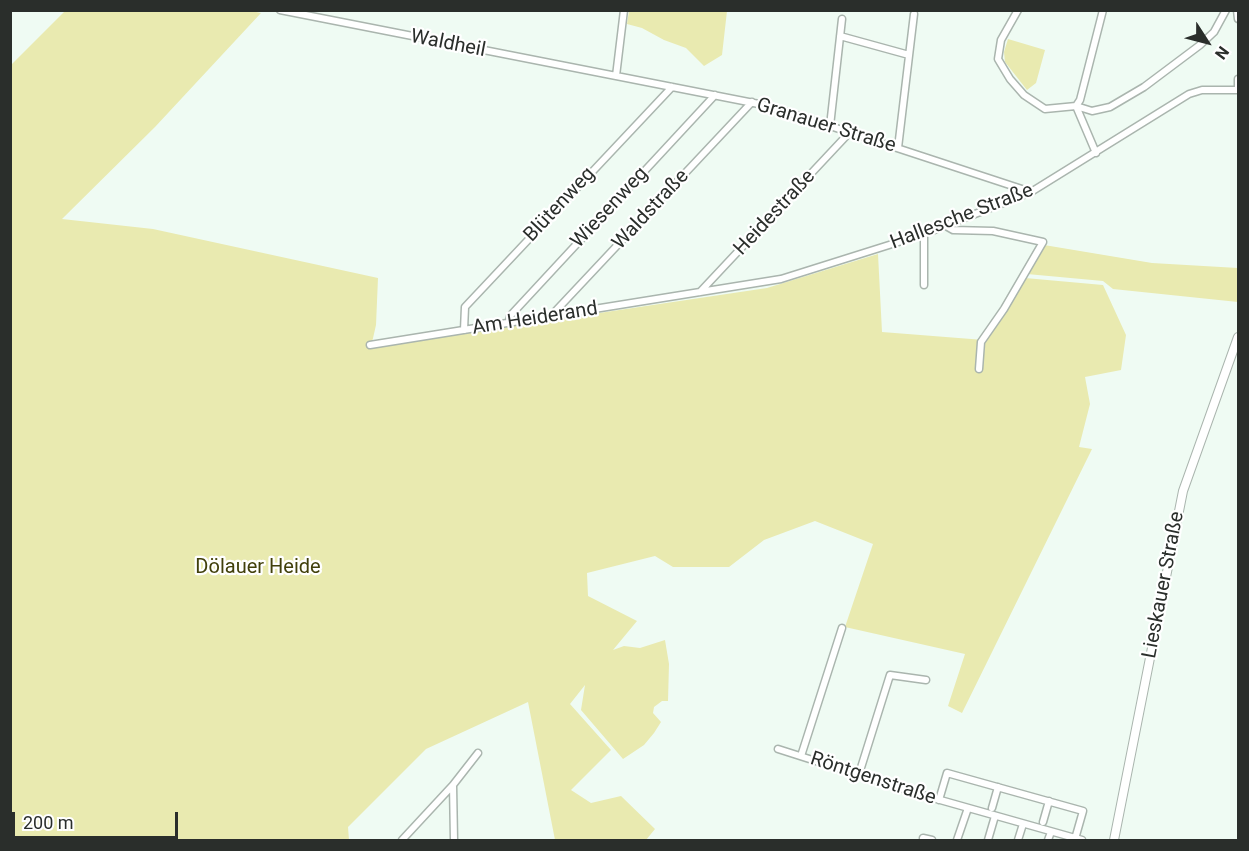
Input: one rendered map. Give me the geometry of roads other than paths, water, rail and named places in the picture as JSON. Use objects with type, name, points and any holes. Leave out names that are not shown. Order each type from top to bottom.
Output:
[{"type":"street","name":"Waldheil","points":[[280,10],[616,76]]},
{"type":"street","points":[[616,76],[624,10]]},
{"type":"street","points":[[1018,10],[1001,40],[998,59],[1002,67],[1024,95],[1045,109],[1076,106],[1092,111],[1110,107],[1144,87],[1200,45],[1214,32],[1226,10]]},
{"type":"street","points":[[1076,106],[1080,100],[1103,10]]},
{"type":"street","points":[[1237,11],[1239,19]]},
{"type":"street","points":[[898,148],[914,14]]},
{"type":"street","points":[[830,126],[842,19]]},
{"type":"street","points":[[840,36],[909,55]]},
{"type":"street","name":"Granauer Straße","points":[[616,76],[752,102],[1032,192]]},
{"type":"street","points":[[1238,90],[1239,79]]},
{"type":"street","name":"Blütenweg","points":[[464,330],[465,307],[672,87]]},
{"type":"street","name":"Hallesche Straße","points":[[700,293],[781,279],[946,226],[1032,192],[1189,94],[1202,90],[1238,90]]},
{"type":"street","name":"Wiesenweg","points":[[509,323],[510,316],[715,95]]},
{"type":"street","name":"Waldstraße","points":[[549,318],[752,102]]},
{"type":"street","points":[[1076,106],[1096,153]]},
{"type":"street","name":"Heidestraße","points":[[700,293],[849,133]]},
{"type":"street","points":[[946,226],[953,230],[993,231],[1043,242],[1004,309],[981,342],[979,369]]},
{"type":"street","points":[[924,234],[924,285]]},
{"type":"street","name":"Am Heiderand","points":[[370,345],[700,293]]},
{"type":"street","name":"Lieskauer Straße","points":[[1114,840],[1183,491],[1239,337]]},
{"type":"street","points":[[801,756],[842,628]]},
{"type":"street","points":[[859,774],[891,675],[926,680]]},
{"type":"street","name":"Röntgenstraße","points":[[778,749],[939,800],[1079,839]]},
{"type":"street","points":[[402,840],[453,785],[478,753]]},
{"type":"street","points":[[939,800],[947,773],[1049,801],[1083,811],[1079,839]]},
{"type":"street","points":[[453,785],[454,840]]},
{"type":"street","points":[[992,808],[998,787]]},
{"type":"street","points":[[1043,822],[1049,801]]},
{"type":"street","points":[[957,840],[968,808]]},
{"type":"street","points":[[988,840],[995,816]]},
{"type":"street","points":[[1018,840],[1023,824]]},
{"type":"street","points":[[1048,840],[1051,831]]},
{"type":"street","name":"Röntgenstraße","points":[[923,838],[932,840]]},
{"type":"park label","name":"Dölauer Heide","points":[[258,568]]}]
